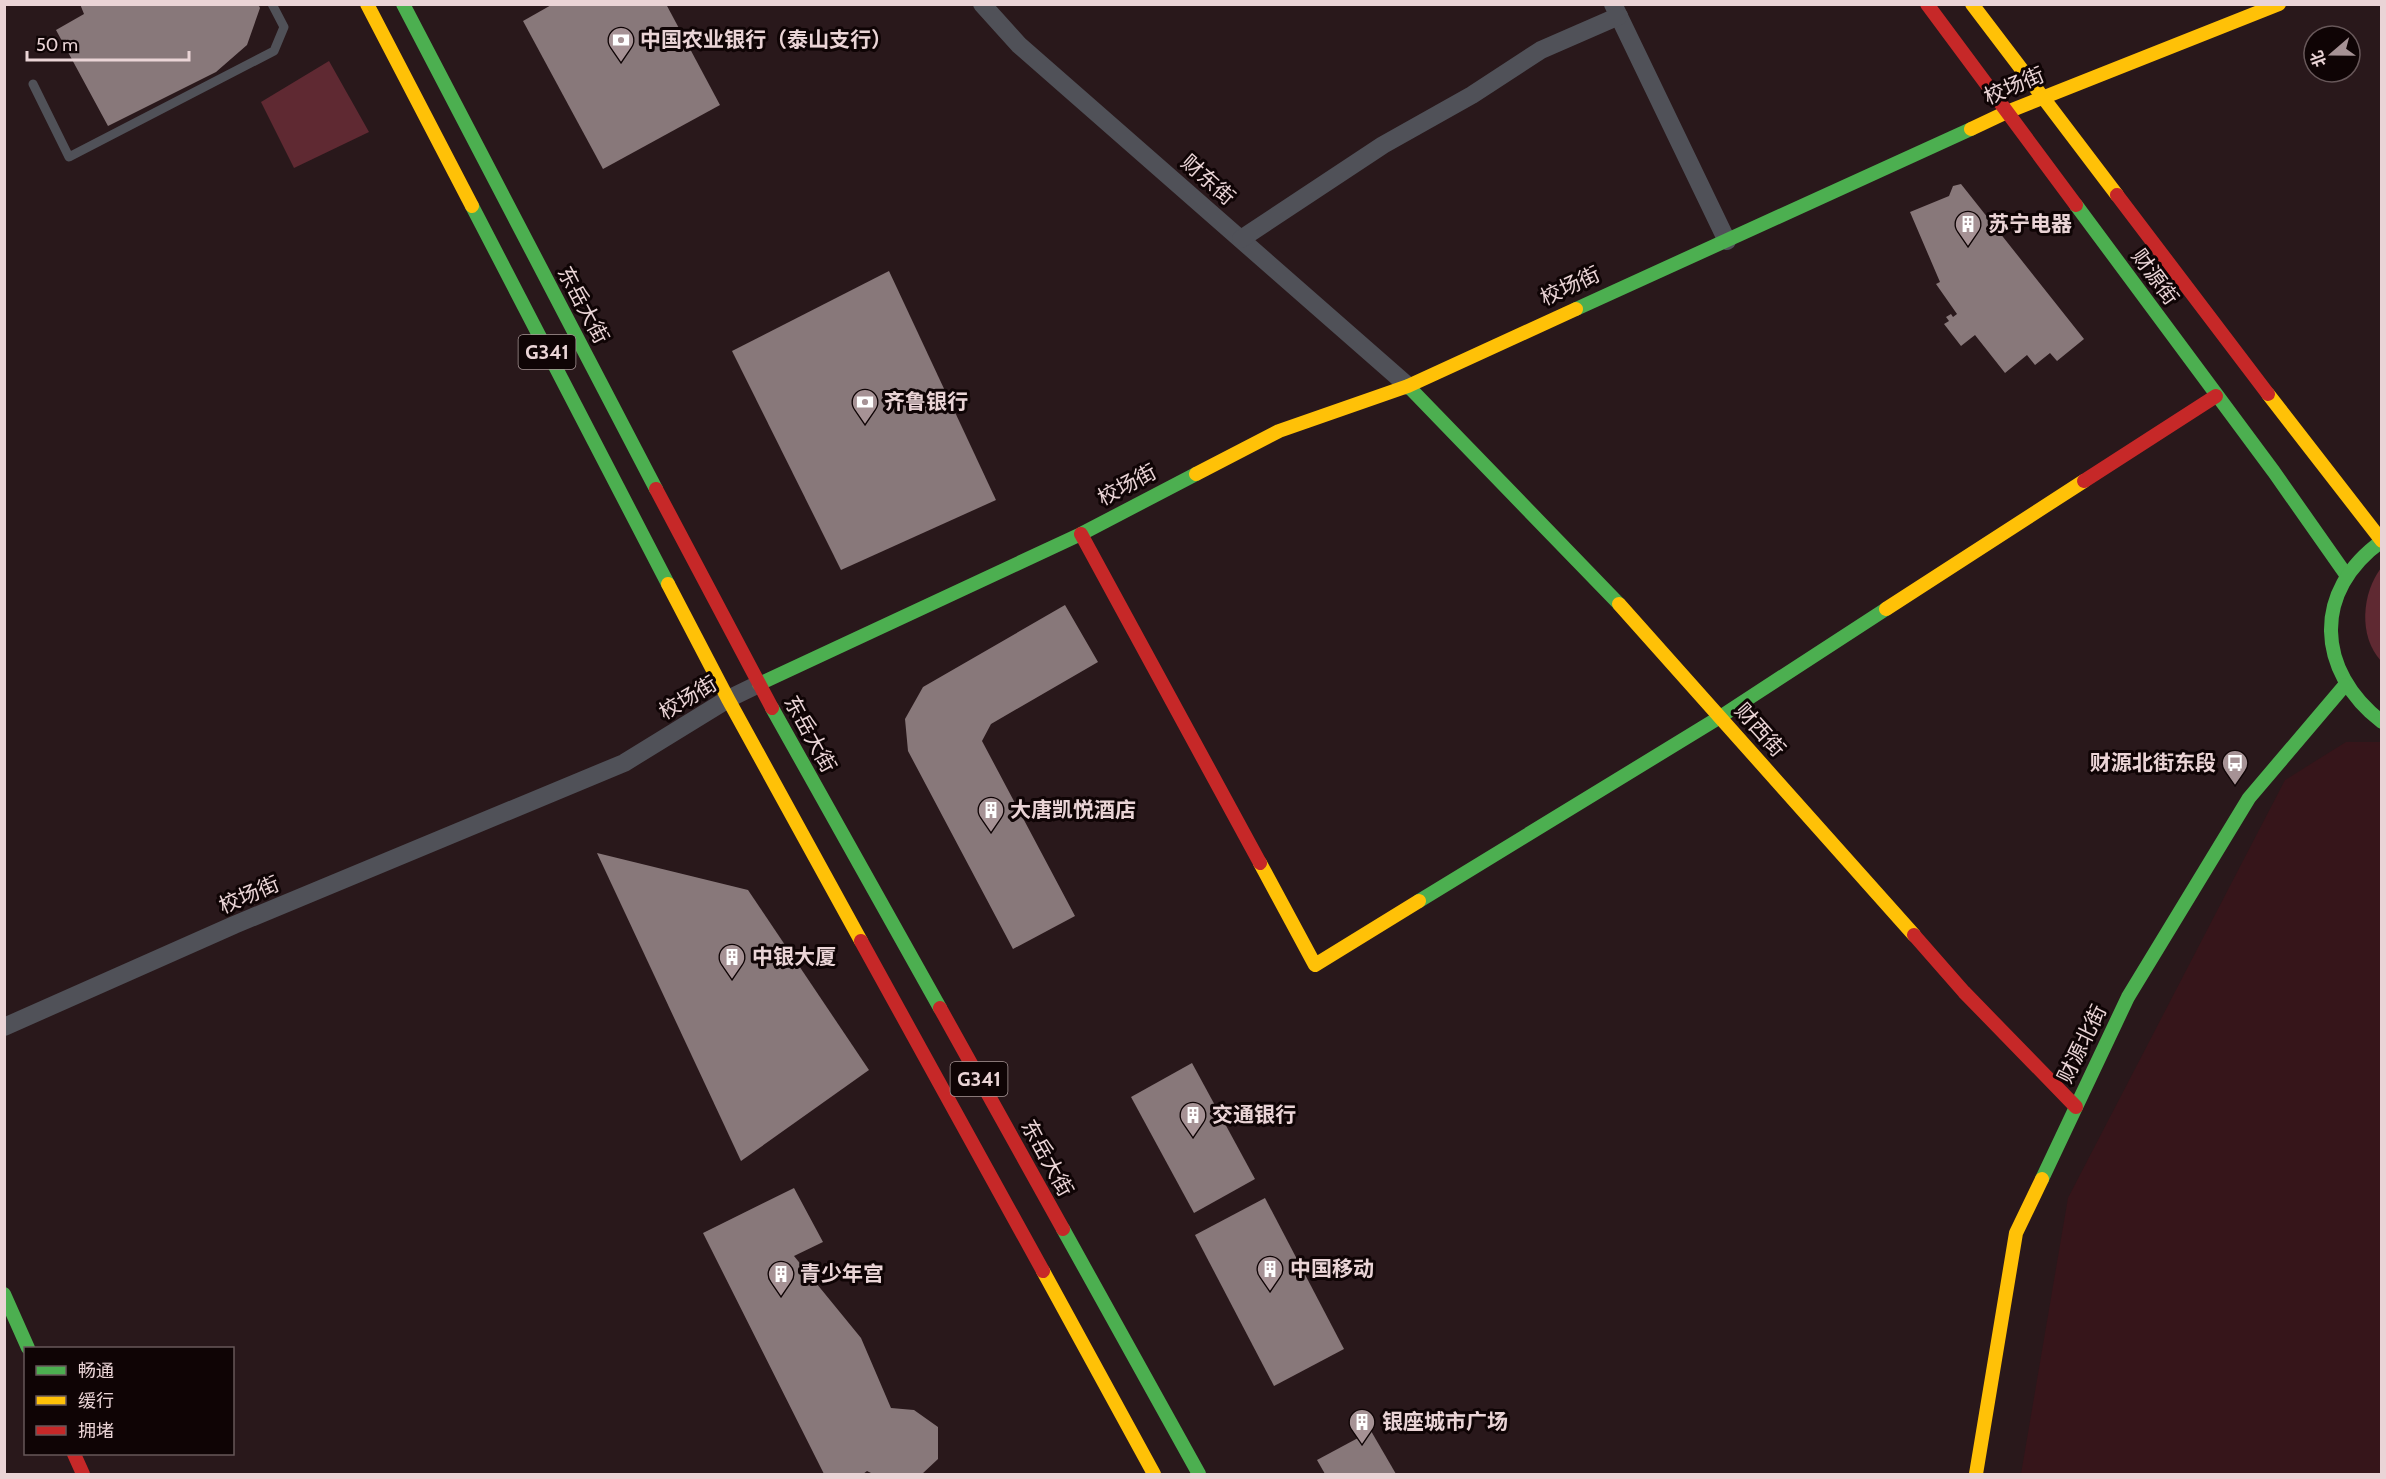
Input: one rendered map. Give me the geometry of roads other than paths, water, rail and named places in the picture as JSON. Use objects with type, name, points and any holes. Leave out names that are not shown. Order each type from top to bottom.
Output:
[{"type":"main road","name":"G341","points":[[367,4],[728,699],[1154,1474]]},
{"type":"main road","name":"东岳大街","points":[[403,4],[759,684],[1199,1474]]},
{"type":"main road","name":"财源街","points":[[1927,4],[2274,472],[2347,576]]},
{"type":"main road","name":"财源街","points":[[1972,4],[2382,541]]},
{"type":"main road","name":"校场街","points":[[759,684],[1081,534],[1279,430],[1408,386],[2007,112],[2279,4]]},
{"type":"main road","name":"财西街","points":[[1408,386],[1629,615],[1964,992],[2076,1107]]},
{"type":"main road","points":[[1081,534],[1315,964],[1720,717],[2216,396]]},
{"type":"main road","points":[[2382,541],[2362,555],[2342,583],[2331,617],[2333,652],[2345,685],[2367,712],[2382,722]]},
{"type":"main road","name":"财源北街","points":[[1976,1474],[2016,1233],[2128,997],[2249,798],[2345,685]]},
{"type":"main road","points":[[4,1294],[28,1347]]},
{"type":"main road","points":[[74,1455],[83,1474]]},
{"type":"street","name":"财东街","points":[[982,4],[1019,45],[1408,386]]},
{"type":"street","points":[[1241,239],[1383,145],[1472,95],[1541,50],[1616,10],[1726,242]]},
{"type":"street","name":"校场街","points":[[4,1027],[234,925],[624,763],[728,699],[759,684]]},
{"type":"lane","points":[[33,84],[69,157],[274,51],[284,27],[272,4]]},
{"type":"place","name":"中国农业银行（泰山支行）","points":[[621,63]]},
{"type":"place","name":"苏宁电器","points":[[1968,247]]},
{"type":"place","name":"齐鲁银行","points":[[865,425]]},
{"type":"place","name":"财源北街东段","points":[[2235,786]]},
{"type":"place","name":"大唐凯悦酒店","points":[[991,833]]},
{"type":"place","name":"中银大厦","points":[[732,980]]},
{"type":"place","name":"交通银行","points":[[1193,1138]]},
{"type":"place","name":"中国移动","points":[[1270,1292]]},
{"type":"place","name":"青少年宫","points":[[781,1297]]},
{"type":"place","name":"银座城市广场","points":[[1362,1445]]}]
